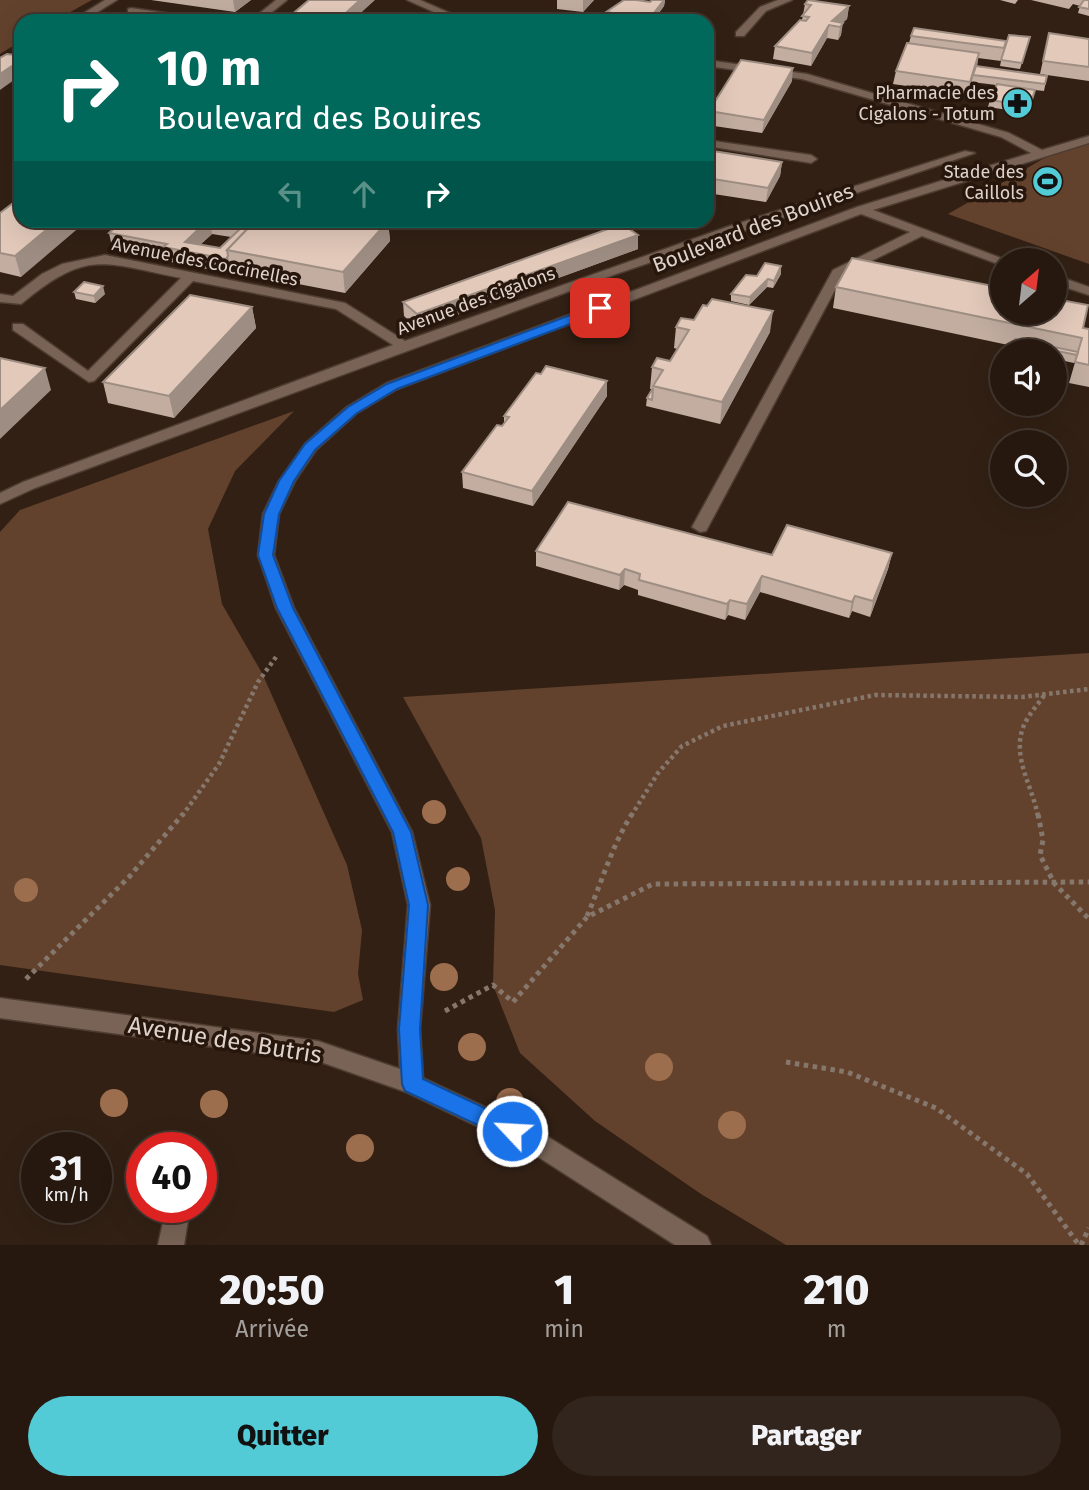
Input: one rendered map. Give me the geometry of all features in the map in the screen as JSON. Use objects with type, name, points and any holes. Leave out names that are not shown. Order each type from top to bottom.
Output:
[{"type":"street","points":[[88,14],[112,0]]},
{"type":"street","points":[[264,14],[282,0]]},
{"type":"street","points":[[412,0],[446,14]]},
{"type":"street","points":[[740,34],[762,9],[787,0]]},
{"type":"street","points":[[131,11],[152,14]]},
{"type":"street","points":[[714,64],[803,76],[1005,135],[1041,154],[1089,139]]},
{"type":"street","points":[[714,144],[811,159]]},
{"type":"street","name":"Avenue des Cigalons","points":[[0,499],[29,485],[405,347],[822,198],[969,153]]},
{"type":"street","name":"Boulevard des Bouires","points":[[412,1084],[410,1029],[419,905],[402,832],[285,608],[266,555],[271,514],[286,481],[310,447],[352,410],[392,386],[861,210],[1041,154]]},
{"type":"street","points":[[861,210],[990,256]]},
{"type":"street","points":[[699,527],[838,273],[920,232]]},
{"type":"street","name":"Avenue des Coccinelles","points":[[0,298],[16,301],[56,268],[81,260],[105,259],[340,306],[405,347]]},
{"type":"street","points":[[18,327],[89,378],[190,276]]},
{"type":"street","points":[[1068,284],[1089,291]]},
{"type":"street","name":"Avenue des Butris","points":[[0,1008],[318,1051],[412,1084],[537,1143],[698,1245]]},
{"type":"street","points":[[171,1245],[175,1223]]},
{"type":"path","points":[[18,987],[158,843],[219,764],[262,673],[298,633]]},
{"type":"path","points":[[410,1029],[493,985],[513,1002],[587,917],[610,864],[617,836],[657,774],[682,746],[723,726],[876,695],[970,698],[1089,689]]},
{"type":"path","points":[[1045,693],[1024,725],[1018,754],[1034,794],[1043,840],[1040,855],[1054,883],[1089,919]]},
{"type":"path","points":[[587,917],[653,884],[1089,882]]},
{"type":"path","points":[[786,1062],[847,1072],[936,1108],[1027,1174],[1080,1245],[1089,1228]]},
{"type":"shaded area","points":[[0,0],[92,0],[67,14],[14,14],[14,45],[0,54]]},
{"type":"shaded area","name":"Stade des Caillols","points":[[1089,138],[1089,264],[1068,257],[1068,248],[1044,248],[948,214],[1060,149]]},
{"type":"shaded area","points":[[294,411],[235,471],[208,529],[222,604],[262,673],[347,865],[362,930],[358,974],[363,1000],[334,1012],[0,965],[0,532],[20,510]]},
{"type":"shaded area","points":[[1089,653],[1089,1245],[786,1245],[701,1194],[595,1121],[520,1053],[493,985],[495,910],[481,838],[403,697]]},
{"type":"building","points":[[309,0],[360,0],[345,14],[292,14]]},
{"type":"building","points":[[624,0],[664,0],[653,14],[606,12]]},
{"type":"building","points":[[808,0],[849,6],[832,21],[843,23],[840,27],[829,25],[812,53],[775,46],[800,20],[806,21],[809,17],[802,16],[811,5],[805,4]]},
{"type":"building","points":[[1084,0],[1089,0],[1089,9],[1079,7]]},
{"type":"building","points":[[914,28],[1006,41],[1004,48],[911,36]]},
{"type":"building","points":[[1049,33],[1089,39],[1089,67],[1043,61]]},
{"type":"building","points":[[1009,35],[1030,37],[1022,63],[1001,60]]},
{"type":"building","points":[[907,43],[979,53],[970,82],[896,71]]},
{"type":"building","points":[[7,54],[14,55],[14,65],[0,74],[0,58]]},
{"type":"building","points":[[741,60],[793,68],[764,120],[714,112],[714,103]]},
{"type":"building","points":[[976,66],[1047,76],[1045,84],[973,75]]},
{"type":"building","points":[[997,84],[1035,90],[1030,106],[990,100]]},
{"type":"building","points":[[714,151],[782,162],[768,188],[714,179]]},
{"type":"building","points":[[14,202],[14,228],[48,228],[15,256],[0,253],[0,213]]},
{"type":"building","points":[[114,228],[200,228],[185,242],[220,248],[241,228],[248,228],[227,250],[226,259],[109,233]]},
{"type":"building","points":[[248,228],[382,228],[343,272],[227,250]]},
{"type":"building","points":[[611,228],[628,228],[638,235],[417,314],[403,302]]},
{"type":"building","points":[[852,258],[990,285],[990,319],[836,287]]},
{"type":"building","points":[[765,263],[781,266],[774,281],[768,279],[750,297],[731,294],[746,275],[757,276]]},
{"type":"building","points":[[84,282],[103,286],[94,296],[74,292]]},
{"type":"building","points":[[190,295],[252,307],[169,396],[103,382]]},
{"type":"building","points":[[712,299],[773,311],[722,402],[653,386],[663,370],[652,367],[657,358],[670,361],[689,330],[676,327],[681,318],[694,320],[703,305],[707,306]]},
{"type":"building","points":[[1068,301],[1088,305],[1083,328],[1089,329],[1089,365],[1075,362],[1082,338],[1024,326],[1068,326]]},
{"type":"building","points":[[1067,350],[1078,352],[1077,355],[1067,353]]},
{"type":"building","points":[[0,358],[45,368],[0,410]]},
{"type":"building","points":[[546,366],[607,381],[532,491],[462,472],[497,425],[502,426],[509,417],[504,416],[536,373],[541,374]]},
{"type":"building","points":[[653,388],[652,400],[647,398]]},
{"type":"building","points":[[568,502],[772,555],[787,525],[892,553],[873,601],[855,596],[852,602],[762,576],[747,604],[730,600],[727,604],[639,580],[640,574],[625,569],[620,575],[536,551]]},
{"type":"place","name":"Pharmacie des Cigalons - Totum","points":[[1018,103]]},
{"type":"place","name":"Stade des Caillols","points":[[1047,182]]},
{"type":"route","points":[[512,1131],[412,1084],[410,1029],[419,905],[402,832],[371,768],[285,608],[266,555],[271,514],[286,481],[310,447],[352,410],[392,386],[600,308]]}]
